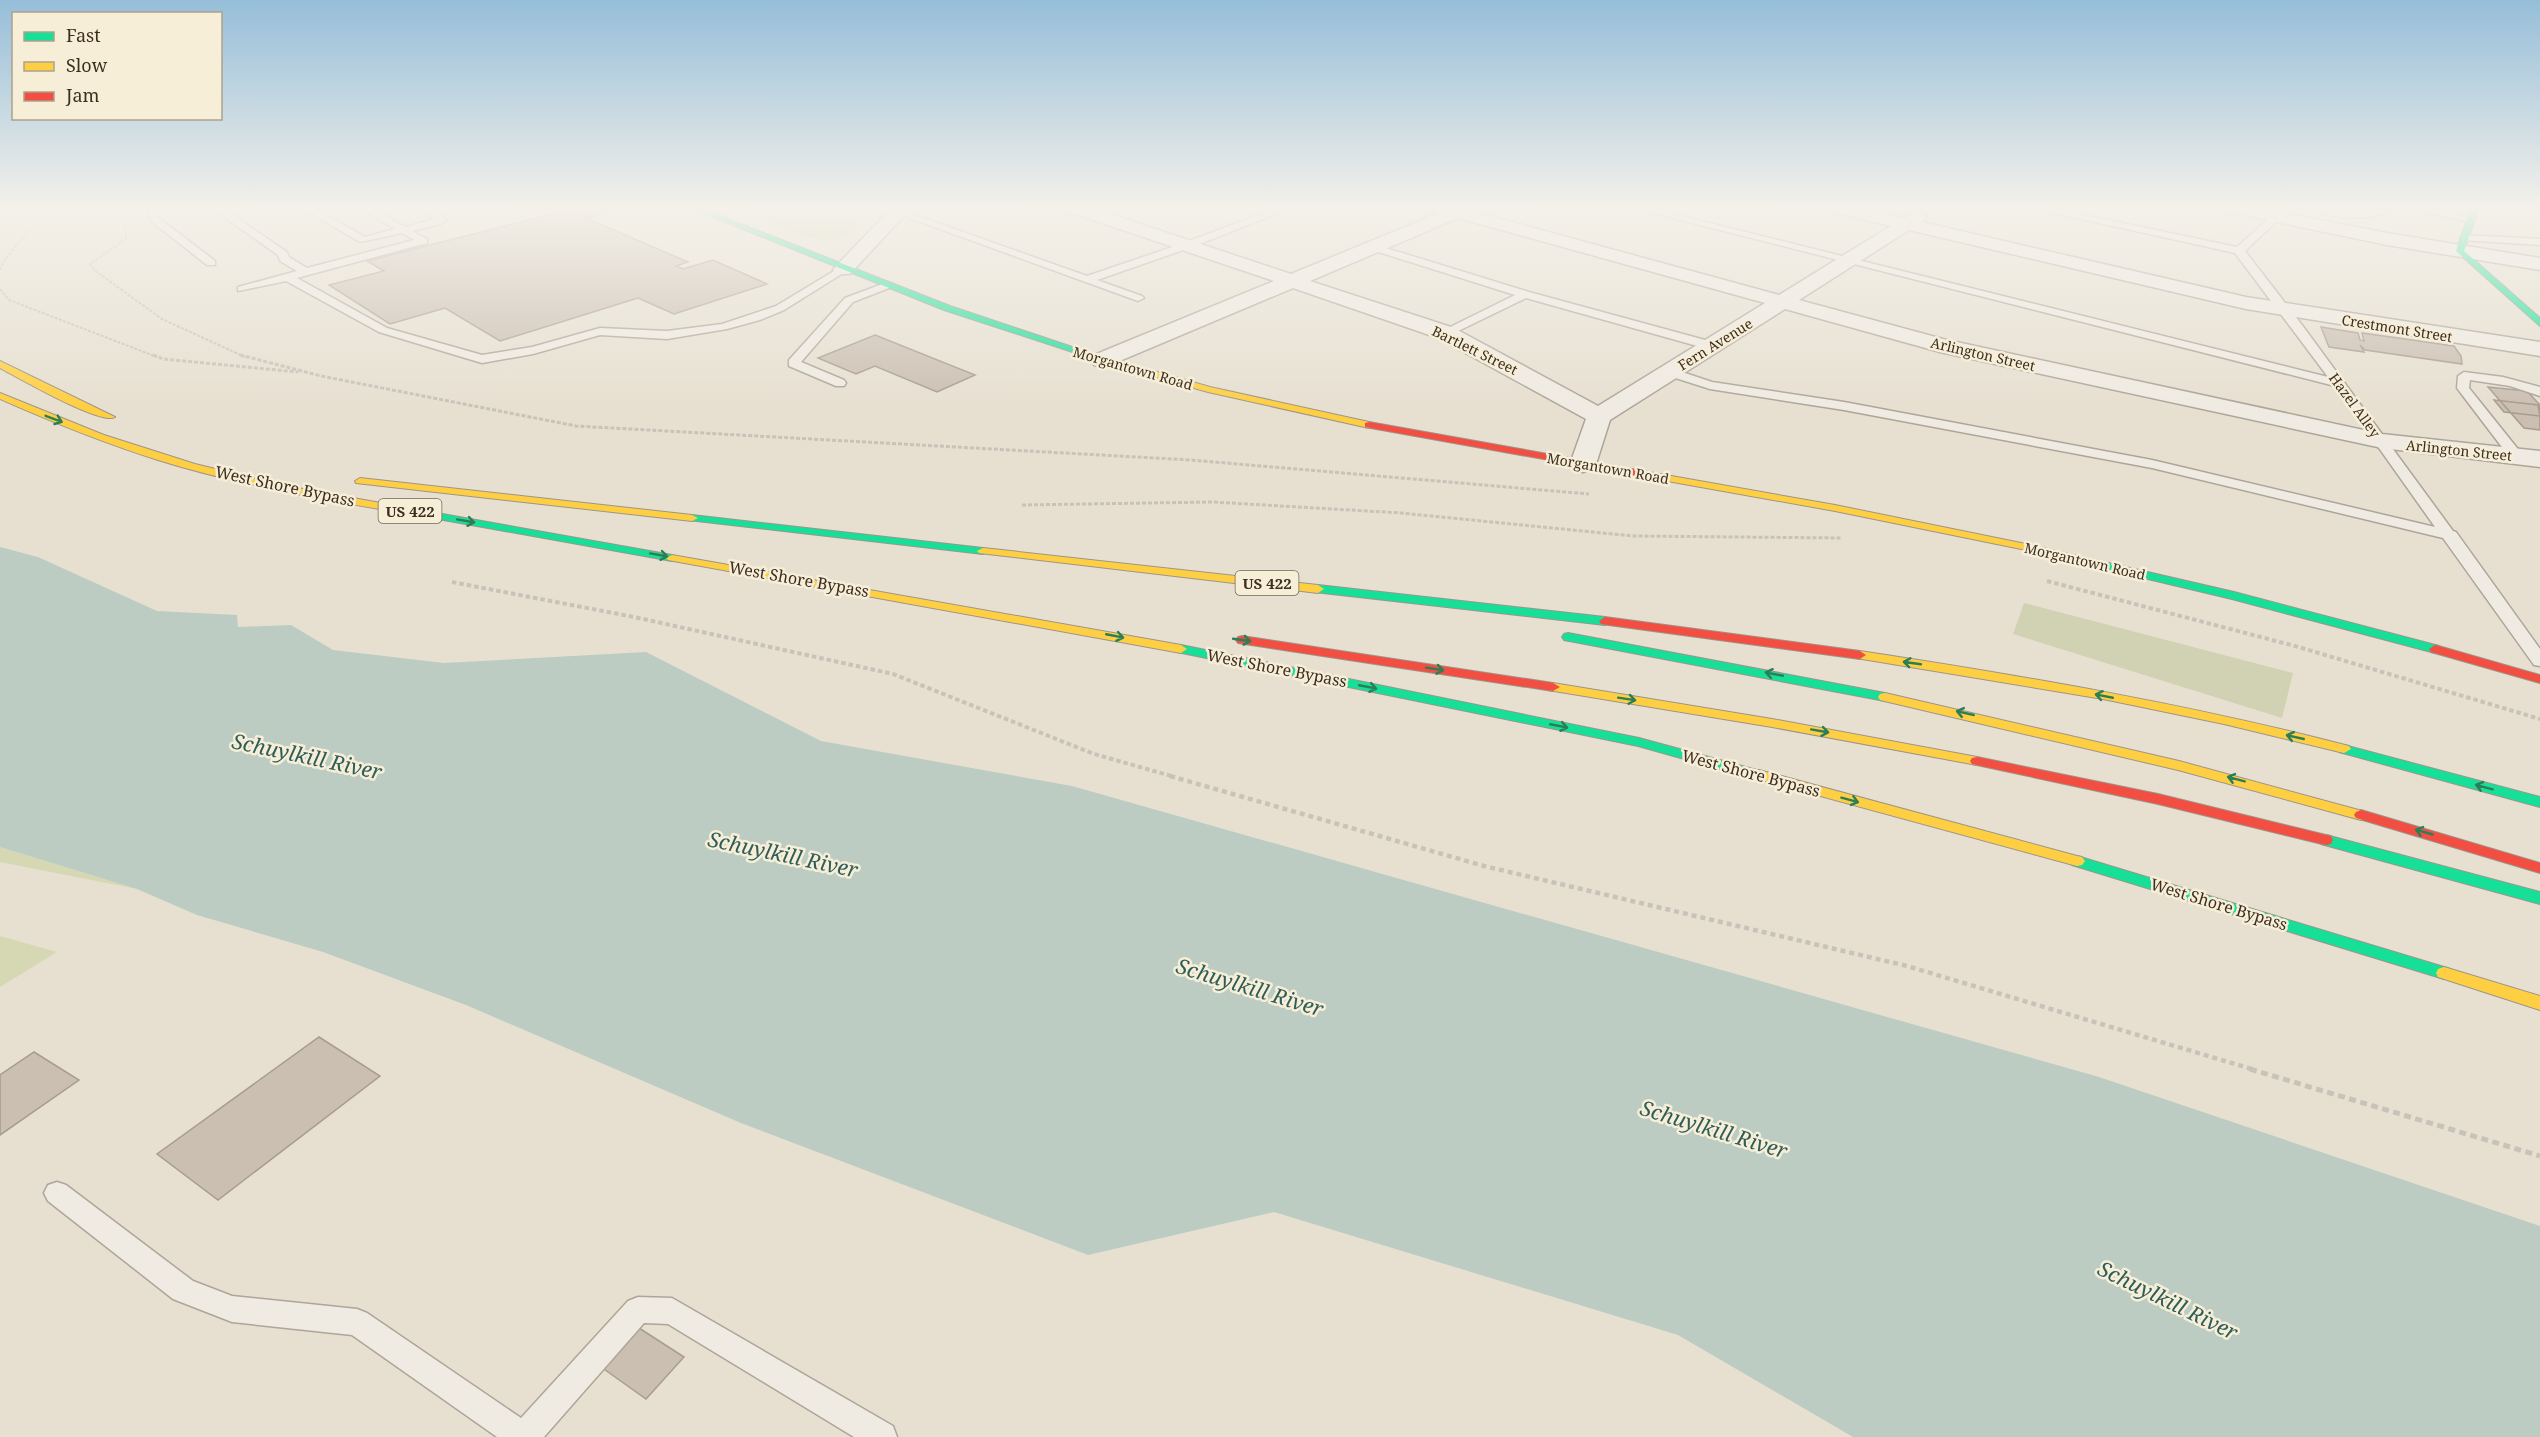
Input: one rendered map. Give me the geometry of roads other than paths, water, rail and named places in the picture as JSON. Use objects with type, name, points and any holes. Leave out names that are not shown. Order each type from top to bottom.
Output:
[{"type":"main road","name":"Morgantown Road","points":[[854,274],[1009,331],[1102,360],[1210,389],[1353,422],[1816,504],[2034,549],[2294,611],[2540,679]]},
{"type":"main road","points":[[2492,274],[2538,319]]},
{"type":"main road","points":[[0,364],[79,405],[125,423]]},
{"type":"main road","name":"West Shore Bypass","points":[[0,396],[51,418],[162,458],[311,494],[1114,636],[1639,742],[2098,867],[2540,1003]]},
{"type":"main road","name":"West Shore Bypass","points":[[347,478],[439,491],[1669,628],[1968,671],[2153,705],[2306,739],[2540,802]]},
{"type":"main road","points":[[901,542],[1393,612]]},
{"type":"main road","points":[[830,585],[1119,624]]},
{"type":"main road","points":[[1560,636],[1822,683],[2030,727],[2280,791],[2540,868]]},
{"type":"main road","points":[[1224,638],[1745,718],[2017,769],[2179,802],[2284,828],[2540,898]]},
{"type":"street","name":"Bartlett Street","points":[[1276,274],[1446,333],[1599,416]]},
{"type":"street","points":[[1102,360],[1308,274]]},
{"type":"street","name":"Arlington Street","points":[[1683,274],[1940,345],[2382,441],[2540,459]]},
{"type":"street","name":"Fern Avenue","points":[[1599,416],[1827,274]]},
{"type":"street","name":"Crestmont Street","points":[[2126,274],[2284,310],[2540,349]]},
{"type":"street","points":[[1583,464],[1599,416]]},
{"type":"lane","points":[[242,290],[299,274]]},
{"type":"lane","points":[[288,277],[383,330],[482,359],[533,350],[600,331],[666,335],[723,327],[756,318],[780,308],[836,274]]},
{"type":"lane","points":[[1075,274],[1138,298]]},
{"type":"lane","points":[[1088,279],[1103,274]]},
{"type":"lane","points":[[1461,274],[1712,346]]},
{"type":"lane","points":[[1900,274],[2340,384]]},
{"type":"lane","name":"Hazel Alley","points":[[2257,274],[2382,441],[2540,661]]},
{"type":"lane","points":[[840,383],[793,363],[849,300],[885,286]]},
{"type":"lane","points":[[1446,333],[1525,294]]},
{"type":"lane","points":[[1670,372],[1710,385],[1844,406],[2152,464],[2451,536]]},
{"type":"lane","points":[[2516,456],[2463,388],[2464,376],[2503,379],[2524,384],[2540,392]]},
{"type":"lane","points":[[57,1193],[183,1290],[232,1309],[357,1322],[523,1437],[638,1310],[672,1311],[882,1437]]},
{"type":"water","name":"Schuylkill River","points":[[0,547],[38,557],[157,611],[237,615],[238,627],[291,625],[333,650],[444,663],[646,652],[821,741],[1072,786],[2099,1077],[2540,1226],[2540,1437],[1853,1437],[1678,1335],[1274,1212],[1088,1255],[741,1123],[466,1005],[323,952],[197,915],[137,889],[0,847]]}]
